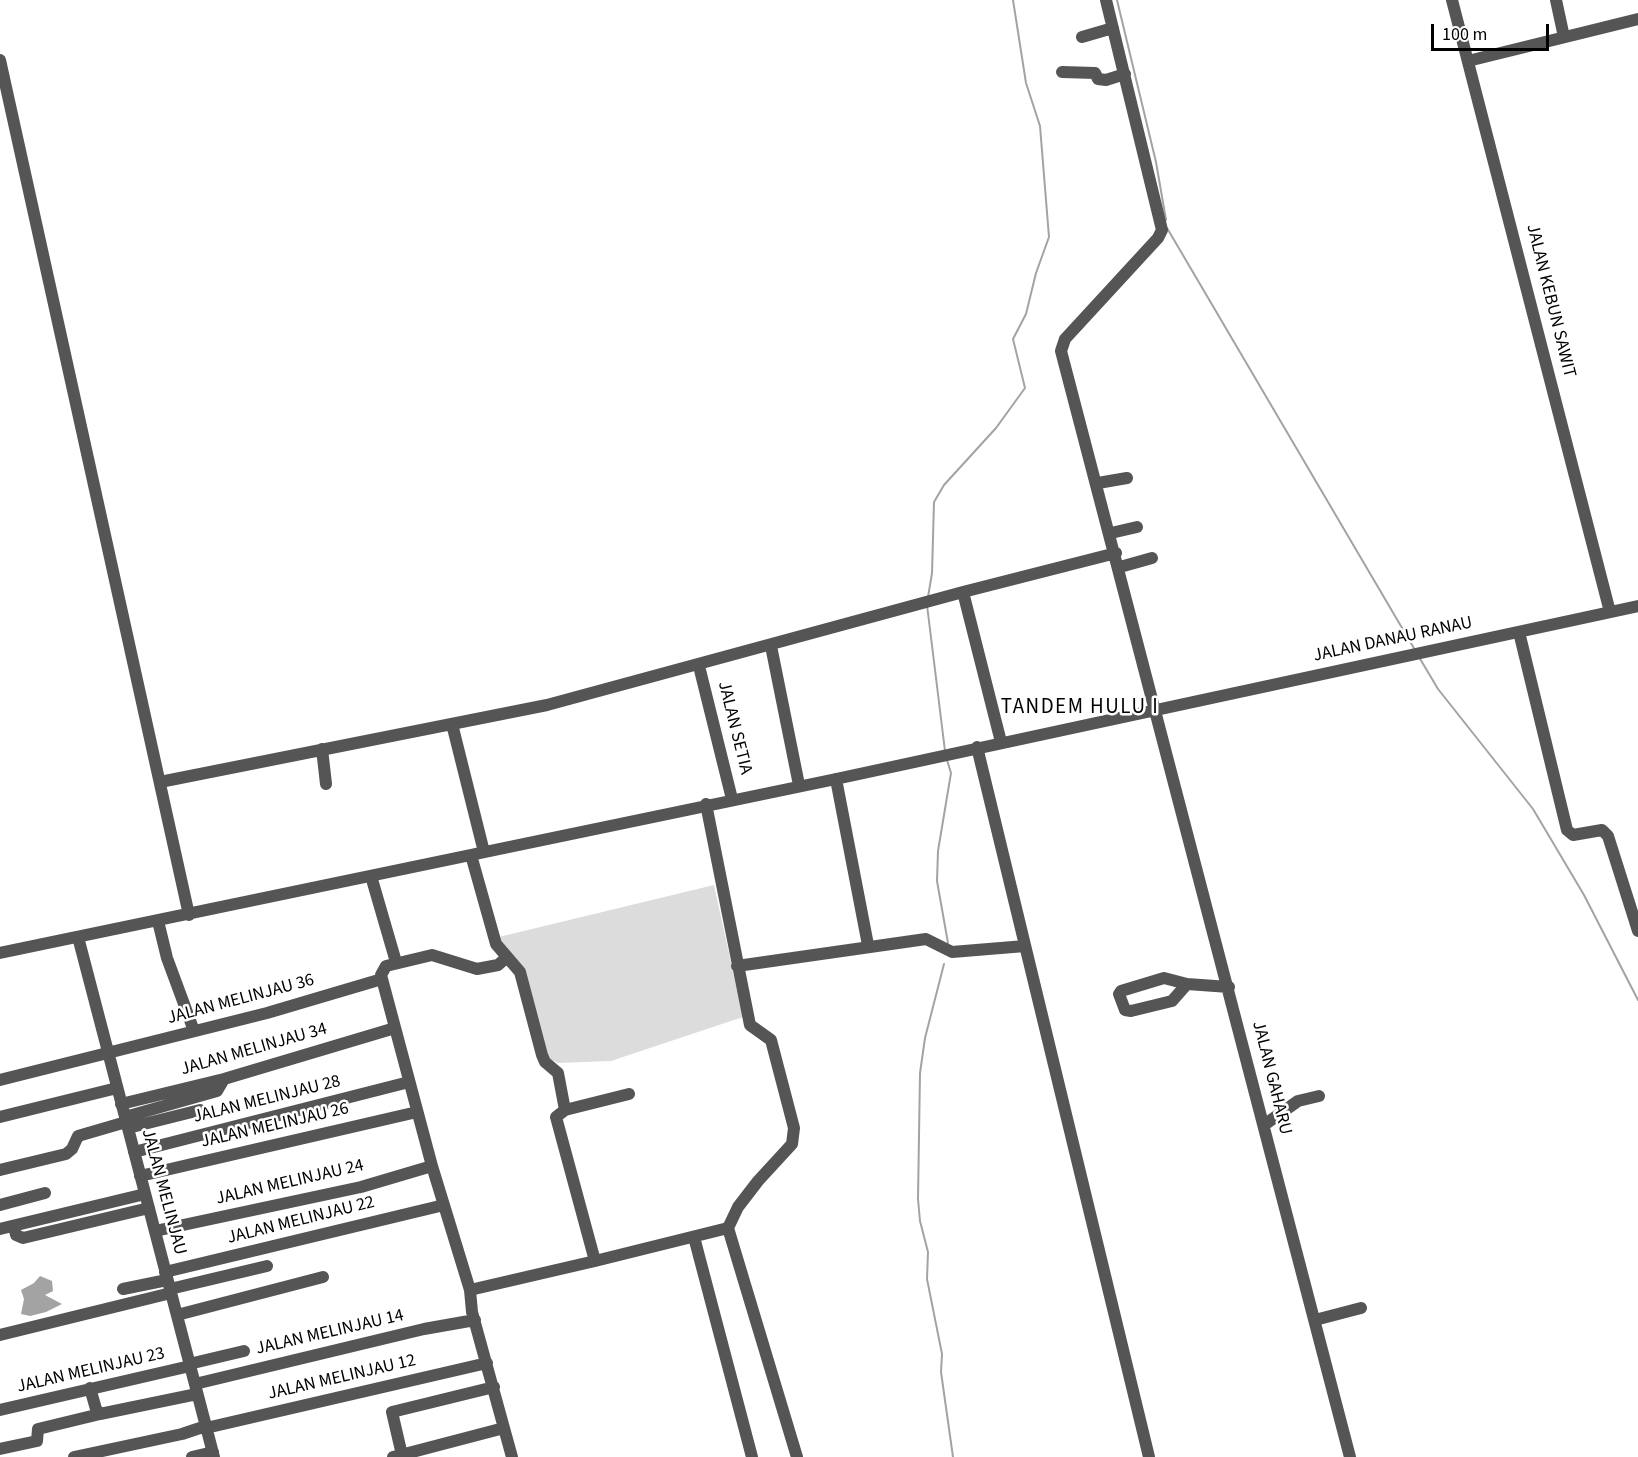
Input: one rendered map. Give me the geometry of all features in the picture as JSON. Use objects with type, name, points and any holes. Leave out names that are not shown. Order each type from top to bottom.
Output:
[{"type":"street","points":[[1062,72],[1095,73],[1098,79],[1106,80],[1125,74],[1106,0]]},
{"type":"street","name":"JALAN KEBUN SAWIT","points":[[1452,0],[1610,612]]},
{"type":"street","points":[[1556,0],[1564,37]]},
{"type":"street","points":[[1468,61],[1638,19]]},
{"type":"street","points":[[1082,37],[1113,28]]},
{"type":"street","points":[[0,60],[189,915]]},
{"type":"street","name":"JALAN GAHARU","points":[[1125,74],[1162,230],[1158,238],[1062,342],[1061,351],[1120,567],[1350,1457]]},
{"type":"street","points":[[1098,483],[1127,478]]},
{"type":"street","points":[[1111,533],[1137,527]]},
{"type":"street","points":[[160,782],[547,705],[699,666],[920,603],[1116,553]]},
{"type":"street","points":[[1120,567],[1152,558]]},
{"type":"street","points":[[963,592],[1001,742]]},
{"type":"street","name":"JALAN DANAU RANAU","points":[[0,953],[189,915],[706,804],[836,779],[955,751],[1638,606]]},
{"type":"street","points":[[1519,632],[1567,830],[1573,835],[1602,831],[1608,836],[1638,931]]},
{"type":"street","points":[[771,646],[799,785]]},
{"type":"street","name":"JALAN SETIA","points":[[699,666],[732,799]]},
{"type":"street","points":[[452,724],[484,852]]},
{"type":"street","points":[[977,747],[1149,1457]]},
{"type":"street","points":[[322,748],[326,784]]},
{"type":"street","points":[[836,779],[868,945]]},
{"type":"street","points":[[706,804],[750,1025],[765,1034],[774,1049],[795,1136],[787,1152],[758,1181],[738,1207],[728,1228],[797,1457]]},
{"type":"street","points":[[471,855],[496,944],[520,972],[542,1056],[545,1062],[558,1073],[565,1110]]},
{"type":"street","points":[[371,876],[396,962]]},
{"type":"street","points":[[158,921],[167,958],[194,1031]]},
{"type":"street","name":"JALAN MELINJAU","points":[[78,937],[213,1455]]},
{"type":"street","points":[[737,966],[868,945],[926,939],[952,951],[1025,946]]},
{"type":"street","points":[[506,958],[498,965],[477,969],[438,956],[396,962],[384,967],[382,979],[432,1166],[470,1290],[475,1320],[512,1457]]},
{"type":"street","name":"JALAN MELINJAU 36","points":[[0,1080],[194,1031],[382,979]]},
{"type":"street","points":[[1187,984],[1169,1002],[1131,1011],[1125,1010],[1119,994],[1121,991],[1160,979],[1187,984],[1229,987]]},
{"type":"street","name":"JALAN MELINJAU 34","points":[[122,1104],[224,1079],[395,1028]]},
{"type":"street","points":[[0,1170],[66,1154],[72,1149],[78,1136],[217,1091],[224,1079]]},
{"type":"street","name":"JALAN MELINJAU 28","points":[[134,1152],[409,1082]]},
{"type":"street","points":[[0,1117],[117,1088]]},
{"type":"street","points":[[595,1261],[556,1114],[629,1094]]},
{"type":"street","points":[[1264,1125],[1298,1101],[1319,1096]]},
{"type":"street","points":[[126,1122],[200,1110]]},
{"type":"street","name":"JALAN MELINJAU 26","points":[[140,1176],[417,1112]]},
{"type":"street","name":"JALAN MELINJAU 24","points":[[155,1232],[361,1187],[432,1166]]},
{"type":"street","points":[[0,1205],[45,1193]]},
{"type":"street","points":[[0,1230],[145,1194]]},
{"type":"street","name":"JALAN MELINJAU 22","points":[[168,1284],[444,1205]]},
{"type":"street","points":[[15,1226],[16,1235],[23,1238],[148,1208]]},
{"type":"street","points":[[470,1290],[728,1228]]},
{"type":"street","points":[[694,1237],[752,1457]]},
{"type":"street","points":[[123,1289],[168,1284],[267,1266]]},
{"type":"street","points":[[177,1315],[323,1277]]},
{"type":"street","points":[[0,1335],[168,1284]]},
{"type":"street","points":[[1315,1320],[1361,1308]]},
{"type":"street","name":"JALAN MELINJAU 14","points":[[0,1449],[37,1441],[40,1428],[424,1329],[475,1320]]},
{"type":"street","name":"JALAN MELINJAU 23","points":[[0,1410],[244,1351]]},
{"type":"street","name":"JALAN MELINJAU 12","points":[[74,1457],[487,1363]]},
{"type":"street","points":[[494,1387],[392,1412],[397,1456],[504,1428]]},
{"type":"street","points":[[90,1388],[96,1409],[100,1414]]},
{"type":"street","points":[[192,1457],[213,1455]]},
{"type":"shaded area","points":[[714,885],[743,1017],[611,1061],[558,1063],[546,1057],[519,967],[503,949],[499,937]]},
{"type":"shaded area","points":[[40,1276],[52,1281],[53,1291],[45,1295],[62,1304],[46,1312],[30,1316],[21,1314],[24,1299],[21,1290],[34,1283]]},
{"type":"waterway","points":[[928,597],[932,573],[934,502],[944,485],[996,428],[1025,388],[1013,339],[1026,314],[1036,273],[1049,237],[1040,126],[1026,83],[1013,0]]},
{"type":"waterway","points":[[1117,0],[1156,162],[1166,220]]},
{"type":"waterway","points":[[1167,228],[1415,650]]},
{"type":"waterway","points":[[927,605],[945,751]]},
{"type":"waterway","points":[[1419,657],[1438,689],[1533,809],[1584,895],[1638,1000]]},
{"type":"waterway","points":[[947,760],[951,773],[938,851],[937,881],[948,943]]},
{"type":"waterway","points":[[944,964],[925,1038],[920,1073],[918,1199],[920,1221],[928,1252],[927,1279],[942,1354],[941,1372],[953,1457]]},
{"type":"district","name":"TANDEM HULU I","points":[[1080,708]]}]
